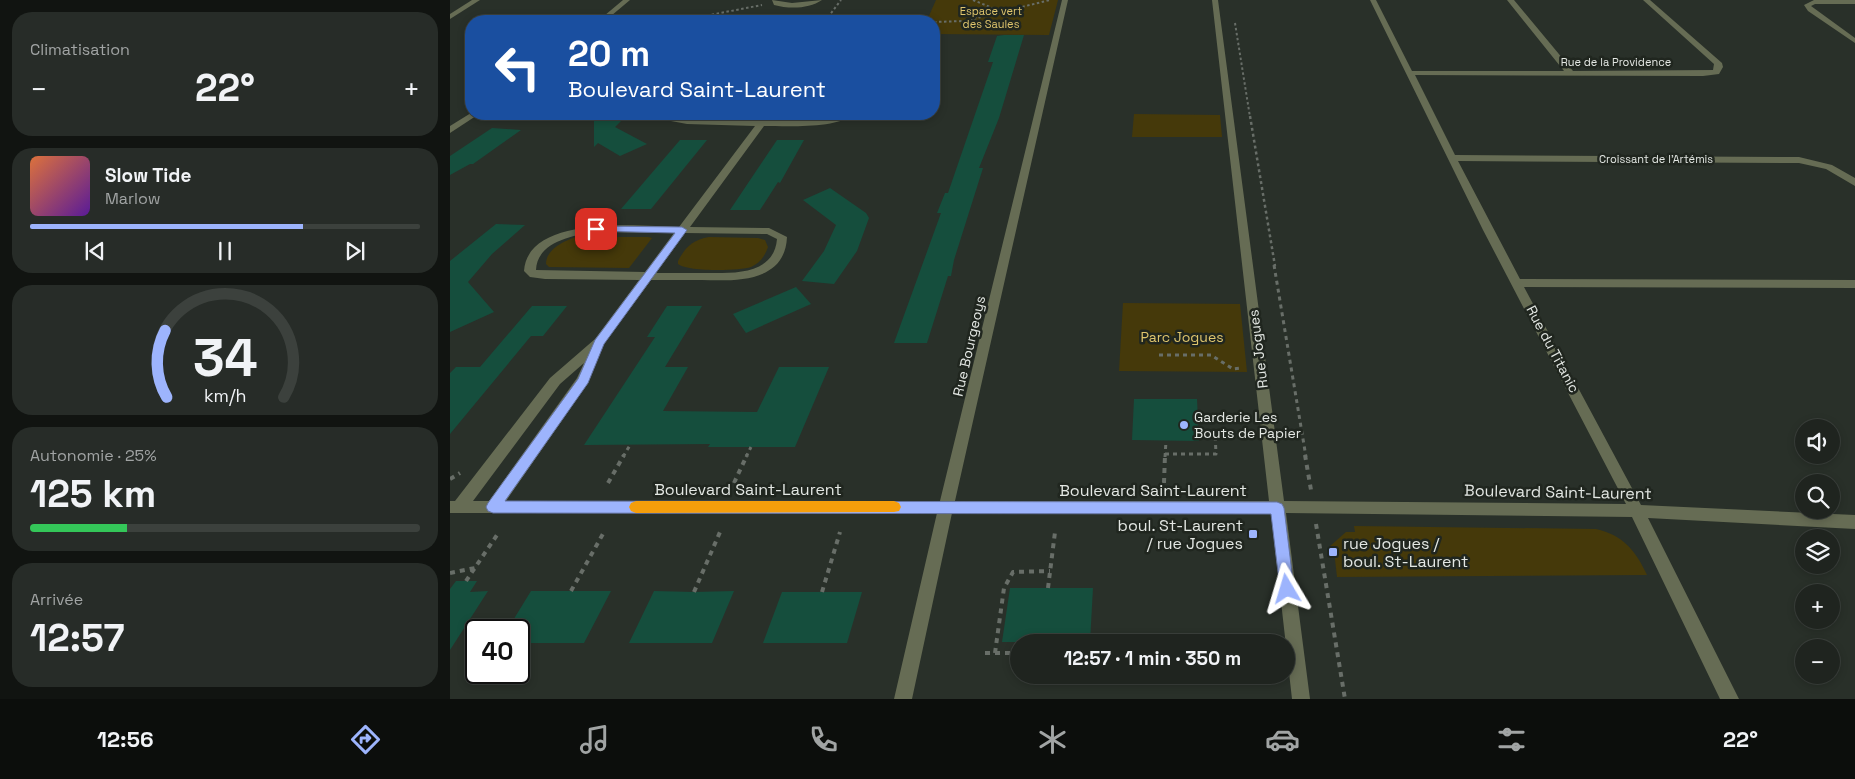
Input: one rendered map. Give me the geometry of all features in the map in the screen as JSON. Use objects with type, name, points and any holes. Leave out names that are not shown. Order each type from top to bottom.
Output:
[{"type":"street","points":[[450,17],[477,0]]},
{"type":"street","points":[[605,15],[627,0]]},
{"type":"street","points":[[775,0],[776,4],[788,5],[804,4],[819,0]]},
{"type":"street","name":"Rue Bourgeoys","points":[[904,699],[1065,0]]},
{"type":"street","name":"Rue Jogues","points":[[1215,0],[1301,699]]},
{"type":"street","name":"Rue du Titanic","points":[[1373,0],[1451,158],[1624,483],[1730,699]]},
{"type":"street","points":[[1510,0],[1570,73]]},
{"type":"street","name":"Rue de la Providence","points":[[1410,73],[1703,74],[1716,72],[1719,67],[1718,63],[1646,0]]},
{"type":"street","points":[[1855,2],[1814,2],[1807,5],[1810,10],[1855,41]]},
{"type":"street","points":[[450,130],[466,120]]},
{"type":"street","points":[[678,120],[687,122],[823,122],[834,120]]},
{"type":"street","points":[[455,507],[555,380],[599,342],[762,122]]},
{"type":"street","name":"Croissant de l'Artémis","points":[[1451,158],[1799,160],[1829,167],[1845,175],[1855,183]]},
{"type":"street","points":[[596,229],[682,230],[769,231],[782,237],[782,242],[775,259],[759,271],[749,275],[648,277],[545,275],[534,274],[530,271],[529,266],[538,251],[547,243],[576,231],[596,229]]},
{"type":"street","points":[[1517,282],[1855,284]]},
{"type":"street","points":[[493,507],[583,380],[599,342]]},
{"type":"street","name":"Boulevard Saint-Laurent","points":[[455,507],[1636,510],[1855,522]]},
{"type":"path","points":[[830,15],[841,0]]},
{"type":"path","points":[[973,0],[1002,12]]},
{"type":"path","points":[[940,22],[971,20],[1050,0]]},
{"type":"path","points":[[710,15],[767,4]]},
{"type":"path","points":[[971,20],[980,12],[993,8],[1016,9]]},
{"type":"path","name":"Rue Jogues","points":[[1234,19],[1311,488]]},
{"type":"path","points":[[1159,355],[1211,356],[1234,369],[1246,369]]},
{"type":"path","points":[[1165,454],[1216,454],[1215,432]]},
{"type":"path","points":[[1164,483],[1166,440]]},
{"type":"path","points":[[608,483],[630,445]]},
{"type":"path","points":[[734,483],[751,447]]},
{"type":"path","points":[[1317,529],[1345,699]]},
{"type":"path","points":[[466,581],[499,532]]},
{"type":"path","points":[[571,592],[604,532]]},
{"type":"path","points":[[694,592],[720,532]]},
{"type":"path","points":[[822,592],[840,532]]},
{"type":"path","points":[[1048,588],[1055,532]]},
{"type":"path","points":[[450,573],[476,567]]},
{"type":"path","points":[[995,653],[1004,588],[1013,572],[1050,571]]},
{"type":"path","points":[[985,653],[1010,653]]},
{"type":"green space","name":"Espace vert des Saules","points":[[936,0],[1058,0],[1049,35],[940,34],[940,15],[929,15]]},
{"type":"green space","points":[[1134,114],[1220,115],[1222,137],[1132,137]]},
{"type":"green space","points":[[576,237],[652,238],[629,268],[549,267],[546,264],[552,250],[561,243]]},
{"type":"green space","points":[[709,237],[758,238],[765,240],[768,247],[760,261],[751,267],[702,270],[678,264],[681,256],[690,244]]},
{"type":"green space","name":"Parc Jogues","points":[[1123,303],[1240,304],[1247,372],[1119,371]]},
{"type":"green space","points":[[1354,526],[1596,529],[1614,535],[1628,545],[1647,575],[1337,577],[1334,551],[1330,550],[1329,547],[1346,532],[1355,532]]},
{"type":"building","points":[[1024,35],[999,118],[979,168],[983,168],[954,260],[951,276],[948,276],[927,343],[894,343],[941,213],[937,213],[945,193],[948,193],[993,62],[988,62],[997,36]]},
{"type":"building","points":[[594,120],[622,120],[615,127],[647,144],[620,156],[598,143],[594,147]]},
{"type":"building","points":[[492,128],[521,130],[473,164],[450,175],[450,156]]},
{"type":"building","points":[[680,140],[707,140],[651,209],[621,209]]},
{"type":"building","points":[[777,140],[804,140],[780,183],[778,182],[760,210],[730,210]]},
{"type":"building","points":[[830,188],[866,213],[869,218],[857,251],[834,284],[802,281],[824,251],[836,225],[803,200]]},
{"type":"building","points":[[496,224],[525,225],[492,254],[468,282],[494,312],[450,332],[450,261]]},
{"type":"building","points":[[796,287],[811,304],[746,333],[733,314]]},
{"type":"building","points":[[532,306],[567,306],[543,336],[531,336],[450,434],[450,373],[456,367],[480,367]]},
{"type":"building","points":[[667,306],[702,306],[665,367],[688,367],[663,411],[757,412],[779,367],[829,367],[795,447],[708,447],[710,444],[584,445],[655,337],[647,337]]},
{"type":"building","points":[[1134,399],[1197,399],[1199,441],[1132,440]]},
{"type":"building","points":[[456,581],[477,581],[470,592],[488,591],[470,619],[465,619],[465,627],[450,650],[450,589]]},
{"type":"building","points":[[1010,588],[1093,588],[1090,634],[1010,634],[1010,642],[1002,642]]},
{"type":"building","points":[[531,591],[611,591],[584,643],[530,643],[530,619],[514,619]]},
{"type":"building","points":[[654,591],[734,591],[712,643],[629,643]]},
{"type":"building","points":[[782,592],[862,592],[847,643],[763,643]]},
{"type":"slow traffic","points":[[636,507],[894,507]]},
{"type":"place","name":"Garderie Les Bouts de Papier","points":[[1184,425]]},
{"type":"place","name":"boul. St-Laurent / rue Jogues","points":[[1253,534]]},
{"type":"place","name":"rue Jogues / boul. St-Laurent","points":[[1333,552]]},
{"type":"route","points":[[596,229],[682,230],[599,342],[583,380],[493,507],[1277,508],[1287,589]]}]
